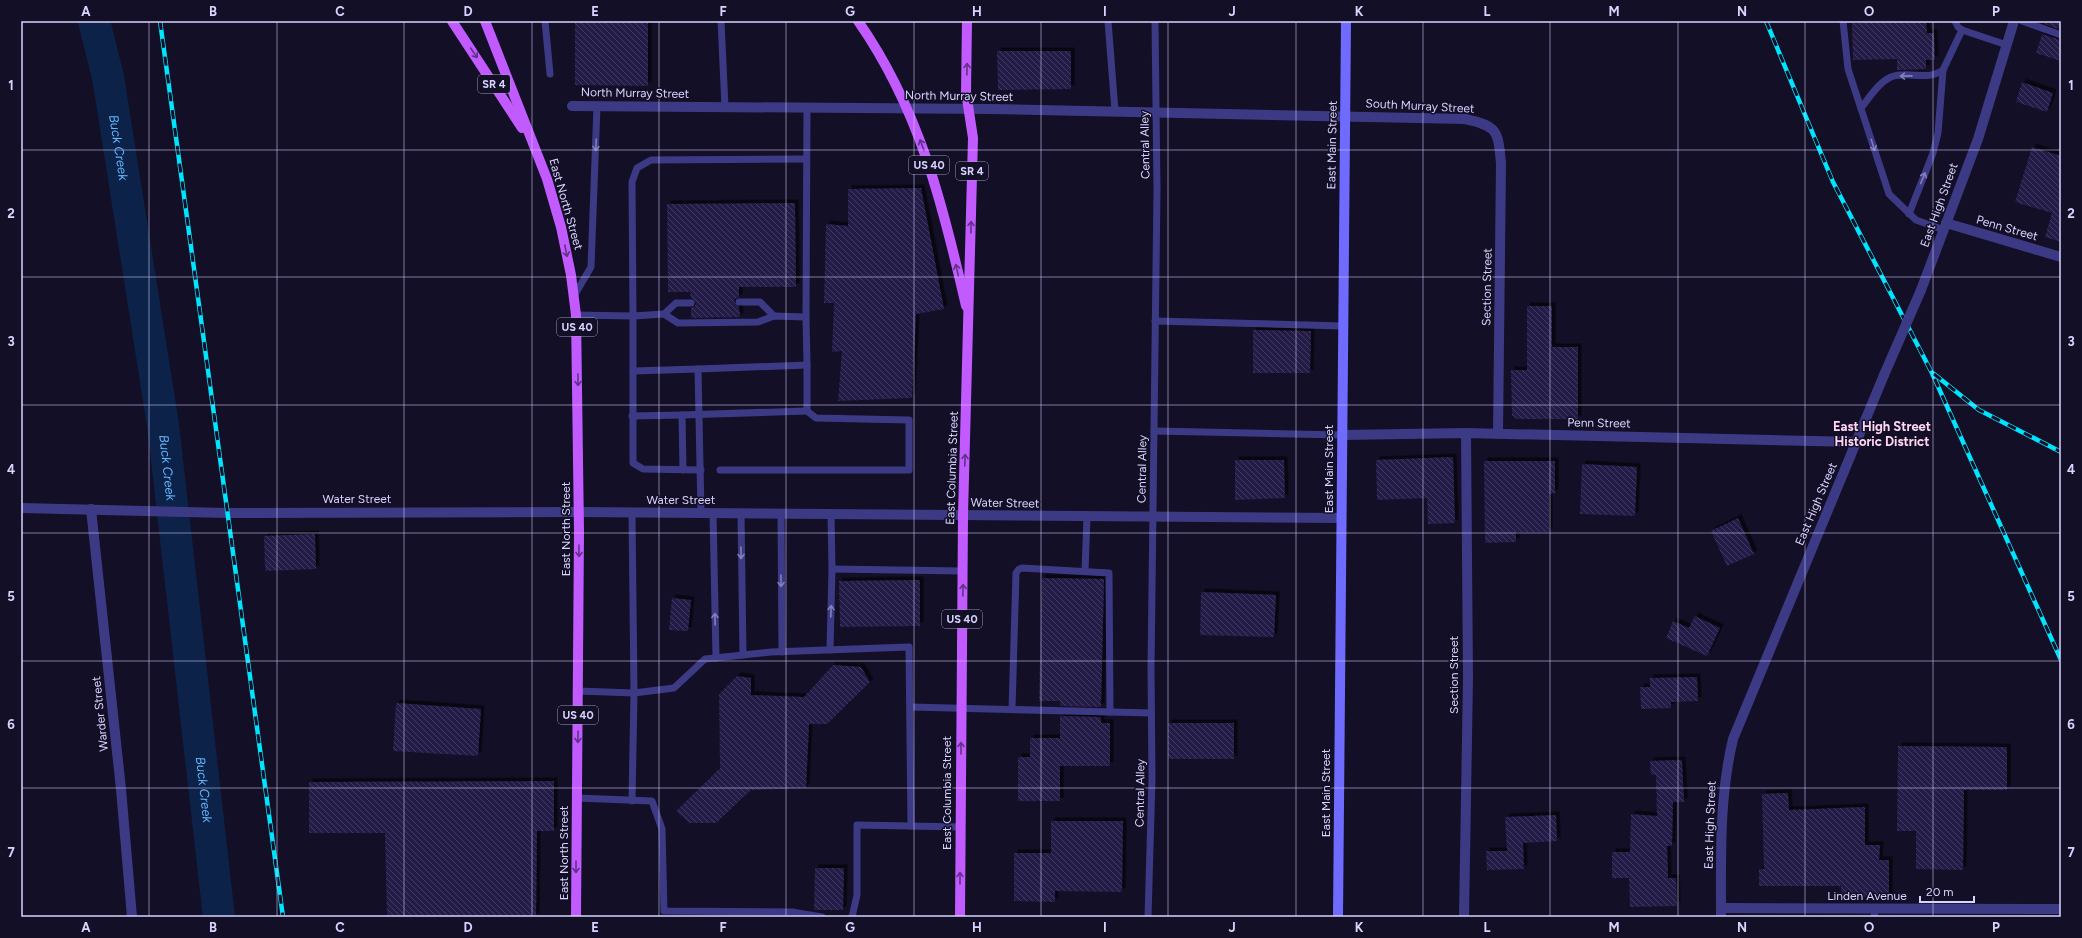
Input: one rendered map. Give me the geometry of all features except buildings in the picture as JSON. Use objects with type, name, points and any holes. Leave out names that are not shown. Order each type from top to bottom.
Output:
[{"type":"main road","name":"SR 4","points":[[452,21],[535,147]]},
{"type":"main road","name":"US 40","points":[[485,21],[535,147]]},
{"type":"main road","name":"US 40","points":[[858,21],[893,77],[908,108],[926,153],[949,232],[969,322]]},
{"type":"main road","name":"East Columbia Street","points":[[960,917],[963,571],[973,138],[968,109],[967,21]]},
{"type":"main road","name":"East Main Street","points":[[1338,917],[1346,21]]},
{"type":"main road","name":"East North Street","points":[[535,147],[561,227],[574,296],[576,315],[579,512],[576,917]]},
{"type":"street","name":"East High Street","points":[[1721,913],[1722,796],[1733,739],[1884,375],[1921,290],[1978,139],[2014,21]]},
{"type":"street","name":"North Murray Street","points":[[572,106],[908,108],[1345,116]]},
{"type":"street","name":"South Murray Street","points":[[1345,116],[1465,119],[1484,123],[1494,130],[1499,140],[1500,151]]},
{"type":"street","name":"Section Street","points":[[1498,434],[1500,151]]},
{"type":"street","name":"Penn Street","points":[[1945,227],[2061,257]]},
{"type":"street","name":"Penn Street","points":[[1342,435],[1466,433],[1856,442]]},
{"type":"street","name":"Section Street","points":[[1464,917],[1468,678],[1466,433]]},
{"type":"street","name":"Water Street","points":[[21,508],[207,512],[579,512],[1341,518]]},
{"type":"street","name":"Warder Street","points":[[91,509],[121,789],[132,917]]},
{"type":"street","name":"Linden Avenue","points":[[1721,913],[1930,913],[2061,908]]},
{"type":"lane","points":[[545,21],[550,74]]},
{"type":"lane","points":[[721,21],[725,107]]},
{"type":"lane","points":[[1108,21],[1115,111]]},
{"type":"lane","name":"Central Alley","points":[[1148,917],[1152,779],[1152,517],[1157,190],[1156,21]]},
{"type":"lane","points":[[1843,21],[1848,69],[1889,194],[1908,214],[1916,220],[1945,227]]},
{"type":"lane","points":[[1955,21],[1958,27],[1962,30],[2007,45]]},
{"type":"lane","points":[[2022,21],[2061,35]]},
{"type":"lane","points":[[1908,214],[1934,154],[1938,133],[1943,70],[1962,30]]},
{"type":"lane","points":[[1861,108],[1875,90],[1891,77],[1936,75],[1943,70]]},
{"type":"lane","points":[[574,296],[591,267],[598,106]]},
{"type":"lane","points":[[807,107],[807,411]]},
{"type":"lane","points":[[701,470],[643,469],[633,463],[632,182],[637,168],[652,160],[806,159]]},
{"type":"lane","points":[[739,302],[760,302],[774,316]]},
{"type":"lane","points":[[664,314],[676,303],[691,303]]},
{"type":"lane","points":[[576,315],[633,316],[664,314],[678,323],[758,322],[774,316],[806,317]]},
{"type":"lane","points":[[1155,321],[1343,326]]},
{"type":"lane","points":[[633,371],[807,365]]},
{"type":"lane","points":[[698,369],[701,513]]},
{"type":"lane","points":[[632,416],[807,411],[816,418],[909,420],[909,470],[720,470]]},
{"type":"lane","points":[[682,415],[683,470]]},
{"type":"lane","points":[[1154,431],[1342,435]]},
{"type":"lane","points":[[632,513],[634,693],[632,800]]},
{"type":"lane","points":[[712,513],[716,658]]},
{"type":"lane","points":[[740,514],[743,655]]},
{"type":"lane","points":[[781,514],[782,652]]},
{"type":"lane","points":[[830,650],[832,569],[831,514]]},
{"type":"lane","points":[[1086,571],[1087,517]]},
{"type":"lane","points":[[1012,709],[1016,573],[1022,568],[1107,572],[1111,577],[1110,712]]},
{"type":"lane","points":[[832,569],[963,571]]},
{"type":"lane","points":[[578,691],[634,693],[674,688],[705,659],[782,652],[910,647],[911,826]]},
{"type":"lane","points":[[911,707],[1151,713]]},
{"type":"lane","points":[[577,798],[652,801],[662,829],[664,911],[792,912],[822,917]]},
{"type":"lane","points":[[852,917],[857,895],[857,825],[960,827]]},
{"type":"waterway","name":"Buck Creek","points":[[94,21],[108,77],[163,425],[219,917]]},
{"type":"railway","points":[[160,21],[283,917]]},
{"type":"railway","points":[[1766,21],[1833,182],[1932,373],[2061,660]]},
{"type":"railway","points":[[1934,374],[1979,410],[2061,452]]},
{"type":"district","name":"East High Street Historic District","points":[[1882,434]]}]
